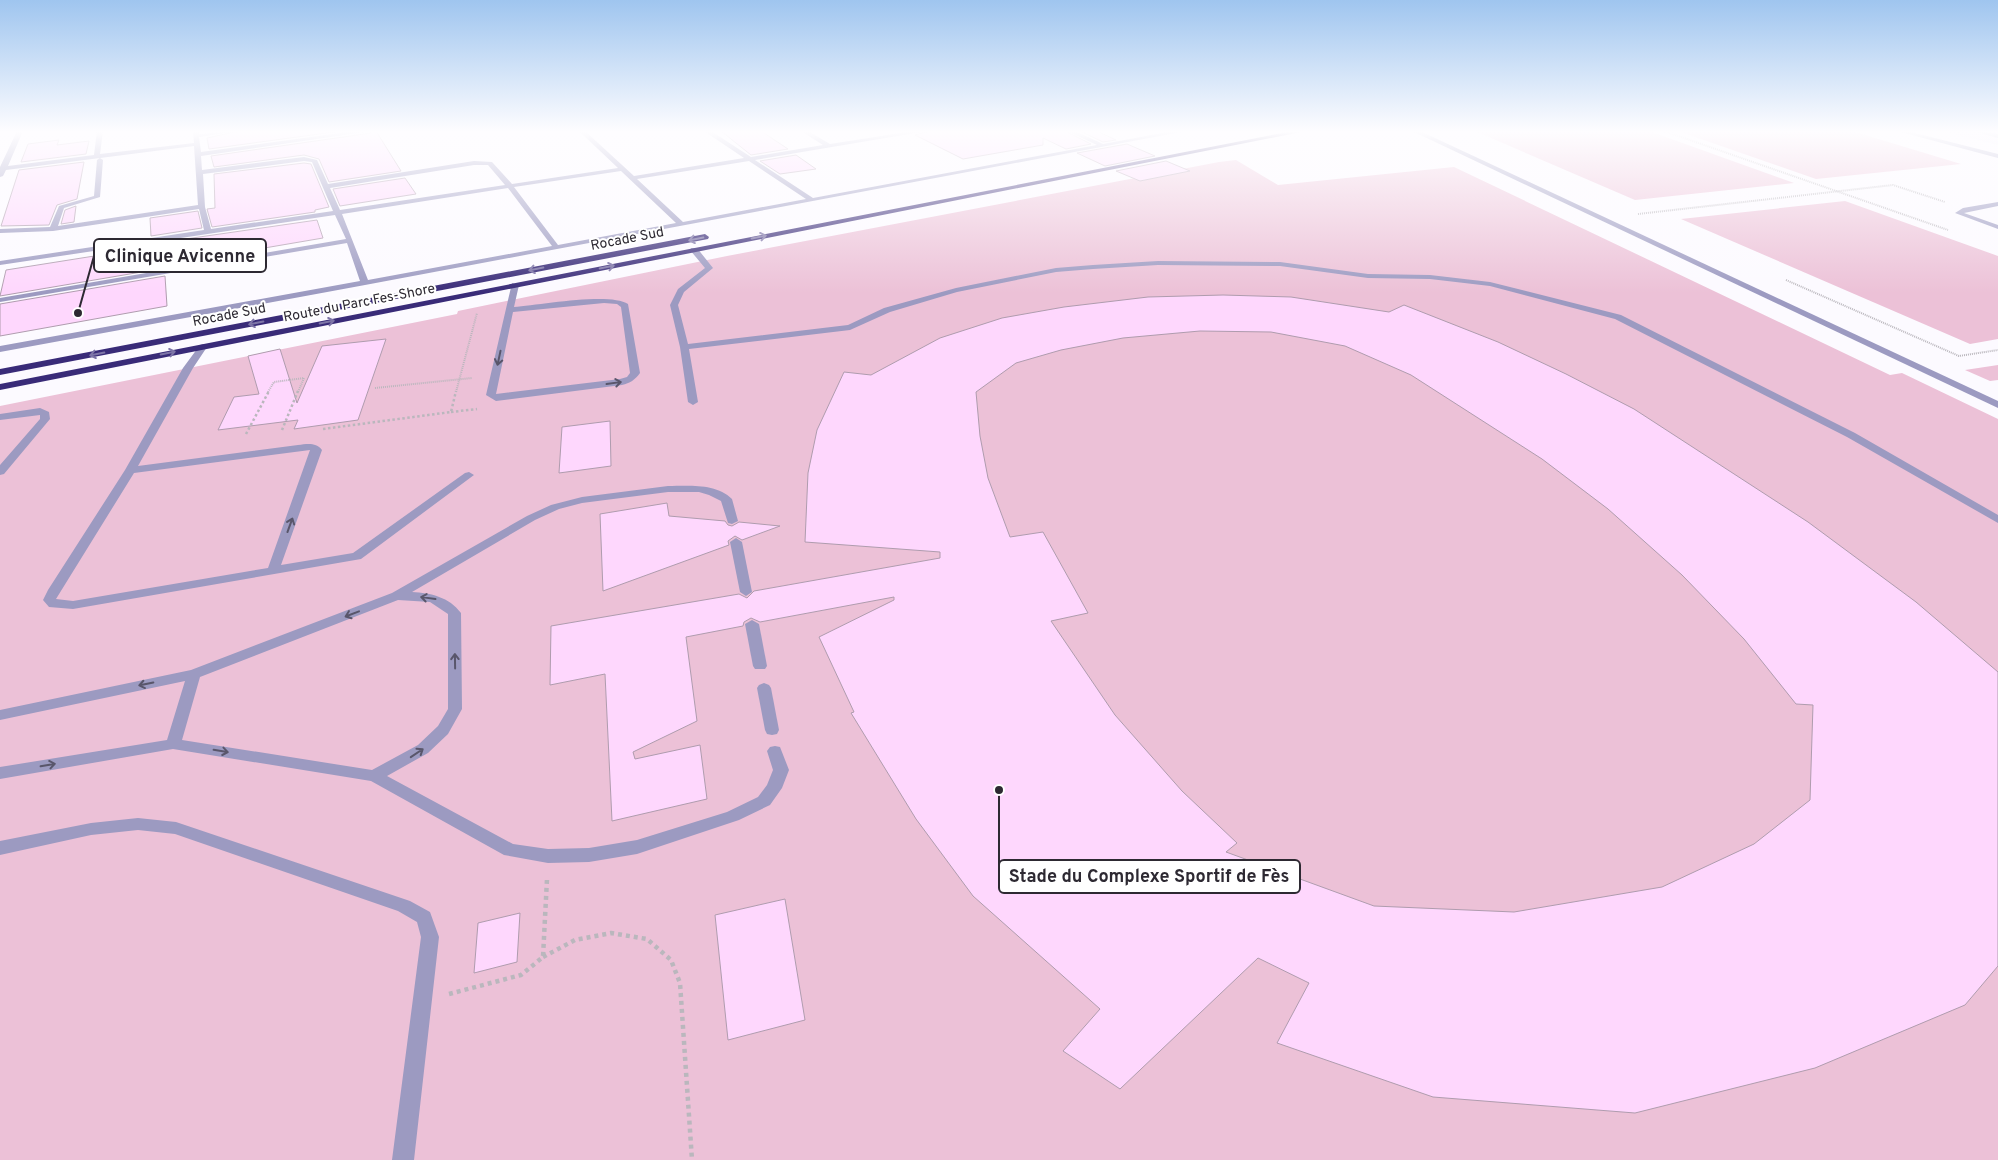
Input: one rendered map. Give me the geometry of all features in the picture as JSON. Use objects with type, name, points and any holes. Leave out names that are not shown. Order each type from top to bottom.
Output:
[{"type":"highway","points":[[846,211],[980,185]]},
{"type":"highway","points":[[694,250],[1026,185]]},
{"type":"highway","name":"Rocade Sud","points":[[0,372],[719,234]]},
{"type":"highway","name":"Route du Parc Fes-Shore","points":[[0,387],[694,250]]},
{"type":"street","points":[[52,229],[60,207],[97,197],[97,185]]},
{"type":"street","points":[[201,185],[202,207],[208,232]]},
{"type":"street","points":[[333,185],[327,186],[350,240],[365,283]]},
{"type":"street","points":[[0,263],[515,185]]},
{"type":"street","points":[[640,185],[680,224]]},
{"type":"street","points":[[790,185],[812,200]]},
{"type":"street","points":[[0,349],[892,185]]},
{"type":"street","points":[[1530,185],[1998,406]]},
{"type":"street","points":[[510,186],[556,247]]},
{"type":"street","points":[[1998,204],[1965,209],[1958,213],[1998,227]]},
{"type":"street","points":[[0,231],[52,229],[202,207]]},
{"type":"street","points":[[0,300],[350,240]]},
{"type":"street","points":[[693,402],[684,347],[674,305],[681,291],[709,268],[694,250]]},
{"type":"street","points":[[684,347],[850,327],[887,310],[956,290],[1056,270],[1093,267],[1191,263],[1280,264],[1381,277],[1430,277],[1480,283],[1618,317],[1850,435],[1998,520]]},
{"type":"street","points":[[509,308],[604,301],[619,302],[625,306],[635,374],[630,379],[622,382],[496,398],[491,394],[509,308],[515,285]]},
{"type":"street","points":[[203,347],[188,368],[130,470],[54,590],[49,600],[54,604],[73,605],[357,556],[469,475]]},
{"type":"street","points":[[1981,398],[1998,395]]},
{"type":"street","points":[[0,417],[40,411],[46,414],[45,418],[0,472]]},
{"type":"street","points":[[130,470],[298,448],[317,450],[272,570]]},
{"type":"street","points":[[0,715],[194,674],[397,596],[530,518],[555,507],[582,500],[668,489],[699,489],[713,492],[726,499],[732,522]]},
{"type":"street","points":[[736,542],[746,592]]},
{"type":"street","points":[[374,776],[423,749],[443,730],[455,709],[454,613],[445,604],[432,598],[397,596]]},
{"type":"street","points":[[752,624],[760,666]]},
{"type":"street","points":[[173,744],[194,674]]},
{"type":"street","points":[[764,688],[772,730]]},
{"type":"street","points":[[0,773],[173,744],[374,776],[510,850],[548,856],[589,855],[637,847],[733,816],[764,801],[774,788],[781,770],[776,751]]},
{"type":"street","points":[[0,848],[91,829],[138,824],[176,828],[404,906],[424,917],[430,937],[403,1160]]},
{"type":"path","points":[[1821,185],[1954,232]]},
{"type":"path","points":[[1644,218],[1635,214],[1892,185]]},
{"type":"path","points":[[1893,185],[1965,209]]},
{"type":"path","points":[[1779,277],[1959,356],[1998,350]]},
{"type":"path","points":[[318,430],[451,412],[458,379],[478,312],[509,308]]},
{"type":"path","points":[[375,388],[495,375]]},
{"type":"path","points":[[243,440],[274,382],[304,378],[280,435]]},
{"type":"path","points":[[543,957],[548,856]]},
{"type":"path","points":[[422,1000],[521,975],[543,957],[575,940],[610,933],[647,939],[671,960],[680,983],[692,1160]]},
{"type":"shaded area","points":[[1098,185],[1492,185],[1890,375],[1902,373],[1998,419],[1998,1160],[0,1160],[0,406],[457,314],[458,311],[727,256]]},
{"type":"shaded area","points":[[1601,185],[1774,185],[1635,200]]},
{"type":"shaded area","points":[[1845,201],[1998,256],[1998,339],[1970,344],[1681,219]]},
{"type":"shaded area","points":[[1998,365],[1998,380],[1990,381],[1965,370]]},
{"type":"building","points":[[14,185],[80,185],[77,199],[57,205],[49,225],[1,226]]},
{"type":"building","points":[[214,185],[320,185],[329,207],[315,210],[315,212],[212,227],[207,209],[215,208]]},
{"type":"building","points":[[358,185],[410,185],[416,194],[340,206],[333,189]]},
{"type":"building","points":[[76,206],[74,222],[61,224],[65,210]]},
{"type":"building","points":[[198,211],[202,228],[151,236],[150,218]]},
{"type":"building","points":[[317,220],[323,238],[165,265],[165,268],[0,296],[6,270],[151,247],[151,244]]},
{"type":"building","points":[[165,276],[167,306],[0,336],[0,304]]},
{"type":"building","points":[[1223,295],[1291,297],[1389,312],[1404,305],[1498,342],[1634,409],[1808,522],[1916,602],[1998,672],[1998,966],[1965,1005],[1815,1068],[1635,1113],[1433,1097],[1277,1043],[1309,983],[1258,958],[1120,1089],[1063,1051],[1100,1009],[973,896],[916,819],[851,713],[854,712],[819,637],[894,600],[894,597],[760,622],[751,618],[744,622],[743,626],[686,637],[697,721],[633,752],[635,759],[700,745],[707,799],[612,821],[605,674],[550,685],[551,626],[739,594],[747,598],[754,591],[940,558],[940,552],[805,542],[808,473],[817,430],[844,372],[871,375],[940,338],[1002,318],[1064,307],[1148,297]],"holes":[[[1200,331],[1271,332],[1345,346],[1411,375],[1542,459],[1608,509],[1682,575],[1744,639],[1796,704],[1813,705],[1810,800],[1754,844],[1662,887],[1514,912],[1374,906],[1226,852],[1237,843],[1182,791],[1115,715],[1051,621],[1088,613],[1043,532],[1010,537],[988,478],[980,436],[976,392],[1016,363],[1061,350],[1123,338]]]},
{"type":"building","points":[[386,339],[358,420],[294,429],[298,420],[218,430],[234,397],[259,394],[248,356],[280,349],[297,403],[322,346]]},
{"type":"building","points":[[610,421],[611,466],[559,473],[562,427]]},
{"type":"building","points":[[667,503],[669,516],[725,521],[728,525],[732,526],[739,522],[780,526],[742,540],[735,536],[728,541],[729,545],[603,591],[600,514]]},
{"type":"building","points":[[785,899],[805,1020],[728,1040],[715,915]]},
{"type":"building","points":[[520,913],[517,962],[474,973],[478,923]]},
{"type":"place","name":"Clinique Avicenne","points":[[78,313]]},
{"type":"place","name":"Stade du Complexe Sportif de Fès","points":[[999,790]]}]
